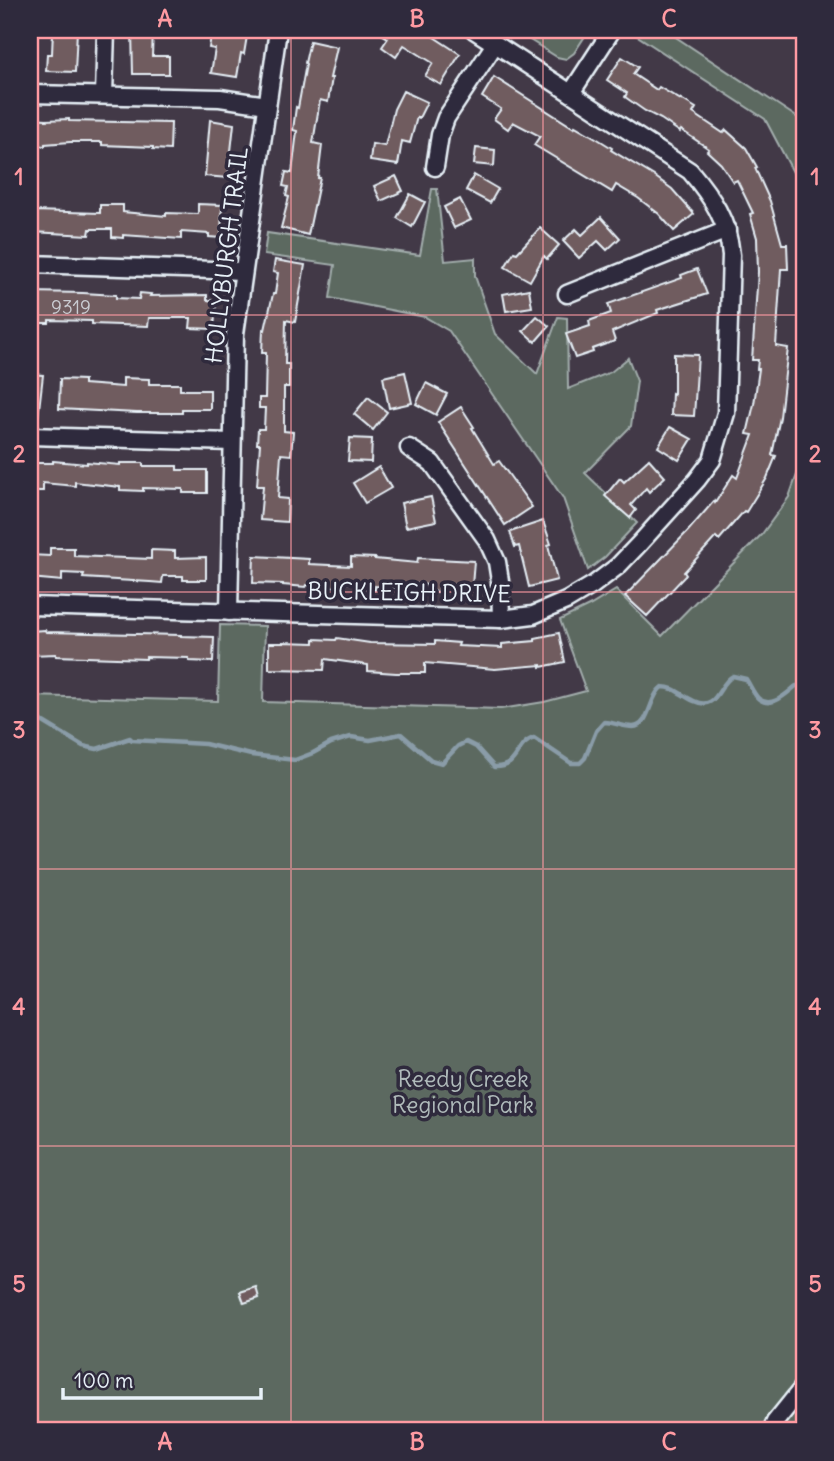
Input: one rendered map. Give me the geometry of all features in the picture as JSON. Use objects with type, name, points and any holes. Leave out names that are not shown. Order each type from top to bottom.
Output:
[{"type":"street","points":[[104,96],[106,30]]},
{"type":"street","name":"HOLLYBURGH TRAIL","points":[[229,612],[235,334],[278,30]]},
{"type":"street","name":"BUCKLEIGH DRIVE","points":[[30,606],[500,619],[533,615],[593,586],[618,566],[697,480],[712,460],[726,413],[731,255],[727,230],[713,201],[690,171],[474,30]]},
{"type":"street","points":[[571,93],[612,30]]},
{"type":"street","points":[[435,167],[440,135],[446,118],[495,44]]},
{"type":"street","points":[[30,94],[220,98],[267,105]]},
{"type":"street","points":[[567,293],[727,230]]},
{"type":"street","points":[[30,264],[243,271]]},
{"type":"street","points":[[30,436],[232,442]]},
{"type":"street","points":[[409,448],[432,463],[487,540],[497,562],[500,619]]},
{"type":"street","points":[[771,1431],[804,1386]]},
{"type":"green space","points":[[514,30],[589,30],[574,53],[566,59],[557,57]]},
{"type":"green space","points":[[631,30],[665,30],[804,122],[804,193],[765,119]]},
{"type":"green space","points":[[432,189],[437,189],[445,261],[475,258],[475,276],[495,334],[537,374],[558,317],[567,318],[568,389],[611,372],[628,358],[637,381],[631,426],[585,473],[637,523],[605,557],[588,570],[563,498],[449,331],[425,317],[330,298],[335,265],[264,255],[267,233],[420,255]]},
{"type":"green space","name":"Reedy Creek Regional Park","points":[[804,455],[804,1431],[30,1431],[30,696],[218,701],[220,625],[265,626],[263,702],[501,709],[586,691],[560,620],[616,590],[662,636],[762,534],[789,497]]},
{"type":"building","points":[[53,30],[77,30],[75,72],[46,71],[47,54],[52,54]]},
{"type":"building","points":[[132,30],[153,30],[152,56],[169,56],[169,74],[133,74]]},
{"type":"building","points":[[212,30],[248,30],[237,77],[211,73],[215,49],[209,48]]},
{"type":"building","points":[[374,30],[423,30],[460,54],[441,85],[425,76],[433,63],[404,45],[396,57],[382,47],[388,38]]},
{"type":"building","points":[[310,41],[337,47],[328,102],[320,100],[313,143],[322,145],[320,178],[308,235],[281,228],[289,197],[286,196],[288,187],[283,186],[286,172],[292,173],[297,131],[293,130],[296,107],[298,108]]},
{"type":"building","points":[[622,57],[638,67],[633,74],[657,90],[659,87],[696,108],[693,113],[723,133],[726,130],[746,148],[757,167],[755,168],[770,201],[782,244],[787,244],[788,269],[781,269],[776,346],[788,348],[780,417],[772,455],[776,456],[767,478],[746,512],[744,511],[719,540],[716,537],[684,572],[686,575],[647,616],[625,596],[714,501],[715,503],[733,475],[737,478],[753,435],[747,434],[759,369],[758,360],[752,360],[758,272],[757,238],[750,214],[753,213],[737,180],[733,182],[721,164],[707,151],[709,149],[645,111],[625,97],[627,93],[607,80]]},
{"type":"building","points":[[494,77],[654,176],[672,189],[694,214],[674,231],[659,214],[638,198],[616,185],[612,192],[534,145],[540,136],[513,122],[508,129],[494,119],[501,109],[482,97]]},
{"type":"building","points":[[403,91],[427,102],[419,118],[417,117],[410,143],[402,141],[398,165],[370,161],[372,144],[385,146],[394,109]]},
{"type":"building","points":[[30,118],[171,123],[170,150],[102,145],[102,142],[30,145]]},
{"type":"building","points":[[210,120],[234,124],[228,178],[205,176]]},
{"type":"building","points":[[476,148],[495,150],[494,166],[474,164]]},
{"type":"building","points":[[474,175],[498,189],[490,203],[466,190]]},
{"type":"building","points":[[396,176],[403,191],[381,201],[374,186]]},
{"type":"building","points":[[410,194],[425,202],[412,227],[397,218]]},
{"type":"building","points":[[460,199],[471,220],[454,228],[444,207]]},
{"type":"building","points":[[198,204],[222,205],[221,238],[209,237],[209,234],[181,232],[181,239],[123,235],[123,238],[112,237],[112,229],[90,229],[89,235],[32,232],[34,211],[100,213],[100,205],[123,205],[123,212],[166,216],[166,213],[198,214]]},
{"type":"building","points":[[601,217],[620,238],[607,250],[598,241],[579,258],[563,241],[576,229],[582,235]]},
{"type":"building","points":[[540,228],[559,245],[547,259],[544,256],[530,281],[505,267],[514,252],[517,253]]},
{"type":"building","points":[[275,260],[305,265],[295,322],[286,320],[285,364],[289,364],[289,387],[284,387],[284,431],[293,432],[291,455],[281,454],[278,498],[288,499],[287,522],[260,520],[263,486],[257,486],[260,444],[257,444],[258,429],[264,429],[265,408],[259,408],[259,398],[265,398],[266,353],[262,353],[263,329],[265,330],[275,294],[278,273],[273,272]]},
{"type":"building","points":[[697,269],[707,294],[657,310],[658,313],[612,332],[615,341],[575,358],[566,334],[590,326],[589,321],[611,313],[608,304],[682,278],[681,275]]},
{"type":"building","points":[[529,289],[532,307],[506,311],[503,294]]},
{"type":"building","points":[[30,292],[116,295],[116,298],[139,299],[140,293],[151,294],[150,296],[207,295],[207,300],[216,301],[214,329],[190,328],[191,318],[149,318],[148,326],[92,324],[92,321],[49,320],[49,323],[30,323]]},
{"type":"building","points":[[537,316],[549,326],[535,342],[523,331]]},
{"type":"building","points":[[674,354],[698,355],[694,416],[671,415]]},
{"type":"building","points":[[405,372],[412,403],[389,408],[383,377]]},
{"type":"building","points":[[30,374],[43,375],[37,426],[30,426]]},
{"type":"building","points":[[123,378],[149,379],[149,384],[180,384],[180,390],[210,390],[210,409],[182,409],[182,413],[137,413],[59,409],[60,379],[123,387]]},
{"type":"building","points":[[426,383],[447,394],[436,415],[416,404]]},
{"type":"building","points":[[368,397],[387,412],[373,430],[354,414]]},
{"type":"building","points":[[461,407],[494,464],[499,461],[532,507],[505,525],[438,422]]},
{"type":"building","points":[[670,427],[692,439],[679,460],[658,447]]},
{"type":"building","points":[[350,438],[372,439],[371,462],[348,461]]},
{"type":"building","points":[[649,459],[665,477],[649,492],[646,488],[631,505],[636,510],[630,518],[605,496],[620,478],[624,482]]},
{"type":"building","points":[[53,461],[120,465],[143,463],[143,466],[177,466],[177,470],[207,470],[207,493],[183,493],[183,489],[120,490],[120,487],[75,482],[75,486],[43,483],[43,491],[30,491],[30,463]]},
{"type":"building","points":[[379,467],[391,488],[365,503],[353,483]]},
{"type":"building","points":[[431,497],[436,521],[406,527],[401,503]]},
{"type":"building","points":[[543,521],[551,544],[548,545],[557,580],[529,587],[519,546],[515,547],[510,532]]},
{"type":"building","points":[[50,548],[74,548],[74,556],[151,559],[151,550],[175,551],[175,558],[206,557],[206,580],[183,580],[183,576],[163,576],[162,583],[83,578],[84,574],[62,573],[62,581],[30,578],[30,555],[50,556]]},
{"type":"building","points":[[254,556],[309,559],[309,564],[351,566],[351,557],[417,563],[418,558],[474,561],[472,586],[440,584],[439,592],[428,591],[428,585],[407,583],[406,589],[375,586],[375,590],[364,590],[364,583],[340,582],[340,587],[306,587],[253,583]]},
{"type":"building","points":[[30,631],[214,637],[213,662],[189,661],[189,658],[30,655]]},
{"type":"building","points":[[559,633],[565,662],[541,667],[495,669],[425,663],[425,673],[396,673],[368,671],[368,665],[325,659],[324,670],[269,669],[269,643],[314,643],[314,639],[337,638],[370,643],[435,644],[435,641],[459,643],[458,646],[502,648],[502,644],[535,641],[535,638]]},
{"type":"building","points":[[256,1287],[259,1298],[244,1303],[240,1292]]},
{"type":"waterway","points":[[30,714],[83,746],[97,749],[130,738],[205,744],[251,755],[295,760],[351,737],[370,740],[401,734],[431,760],[442,763],[458,746],[466,742],[476,747],[494,767],[508,764],[523,745],[534,738],[571,763],[580,763],[585,758],[596,731],[604,722],[629,727],[639,726],[662,687],[671,688],[690,699],[708,703],[733,676],[746,679],[757,697],[764,702],[774,701],[796,686],[804,686]]}]
